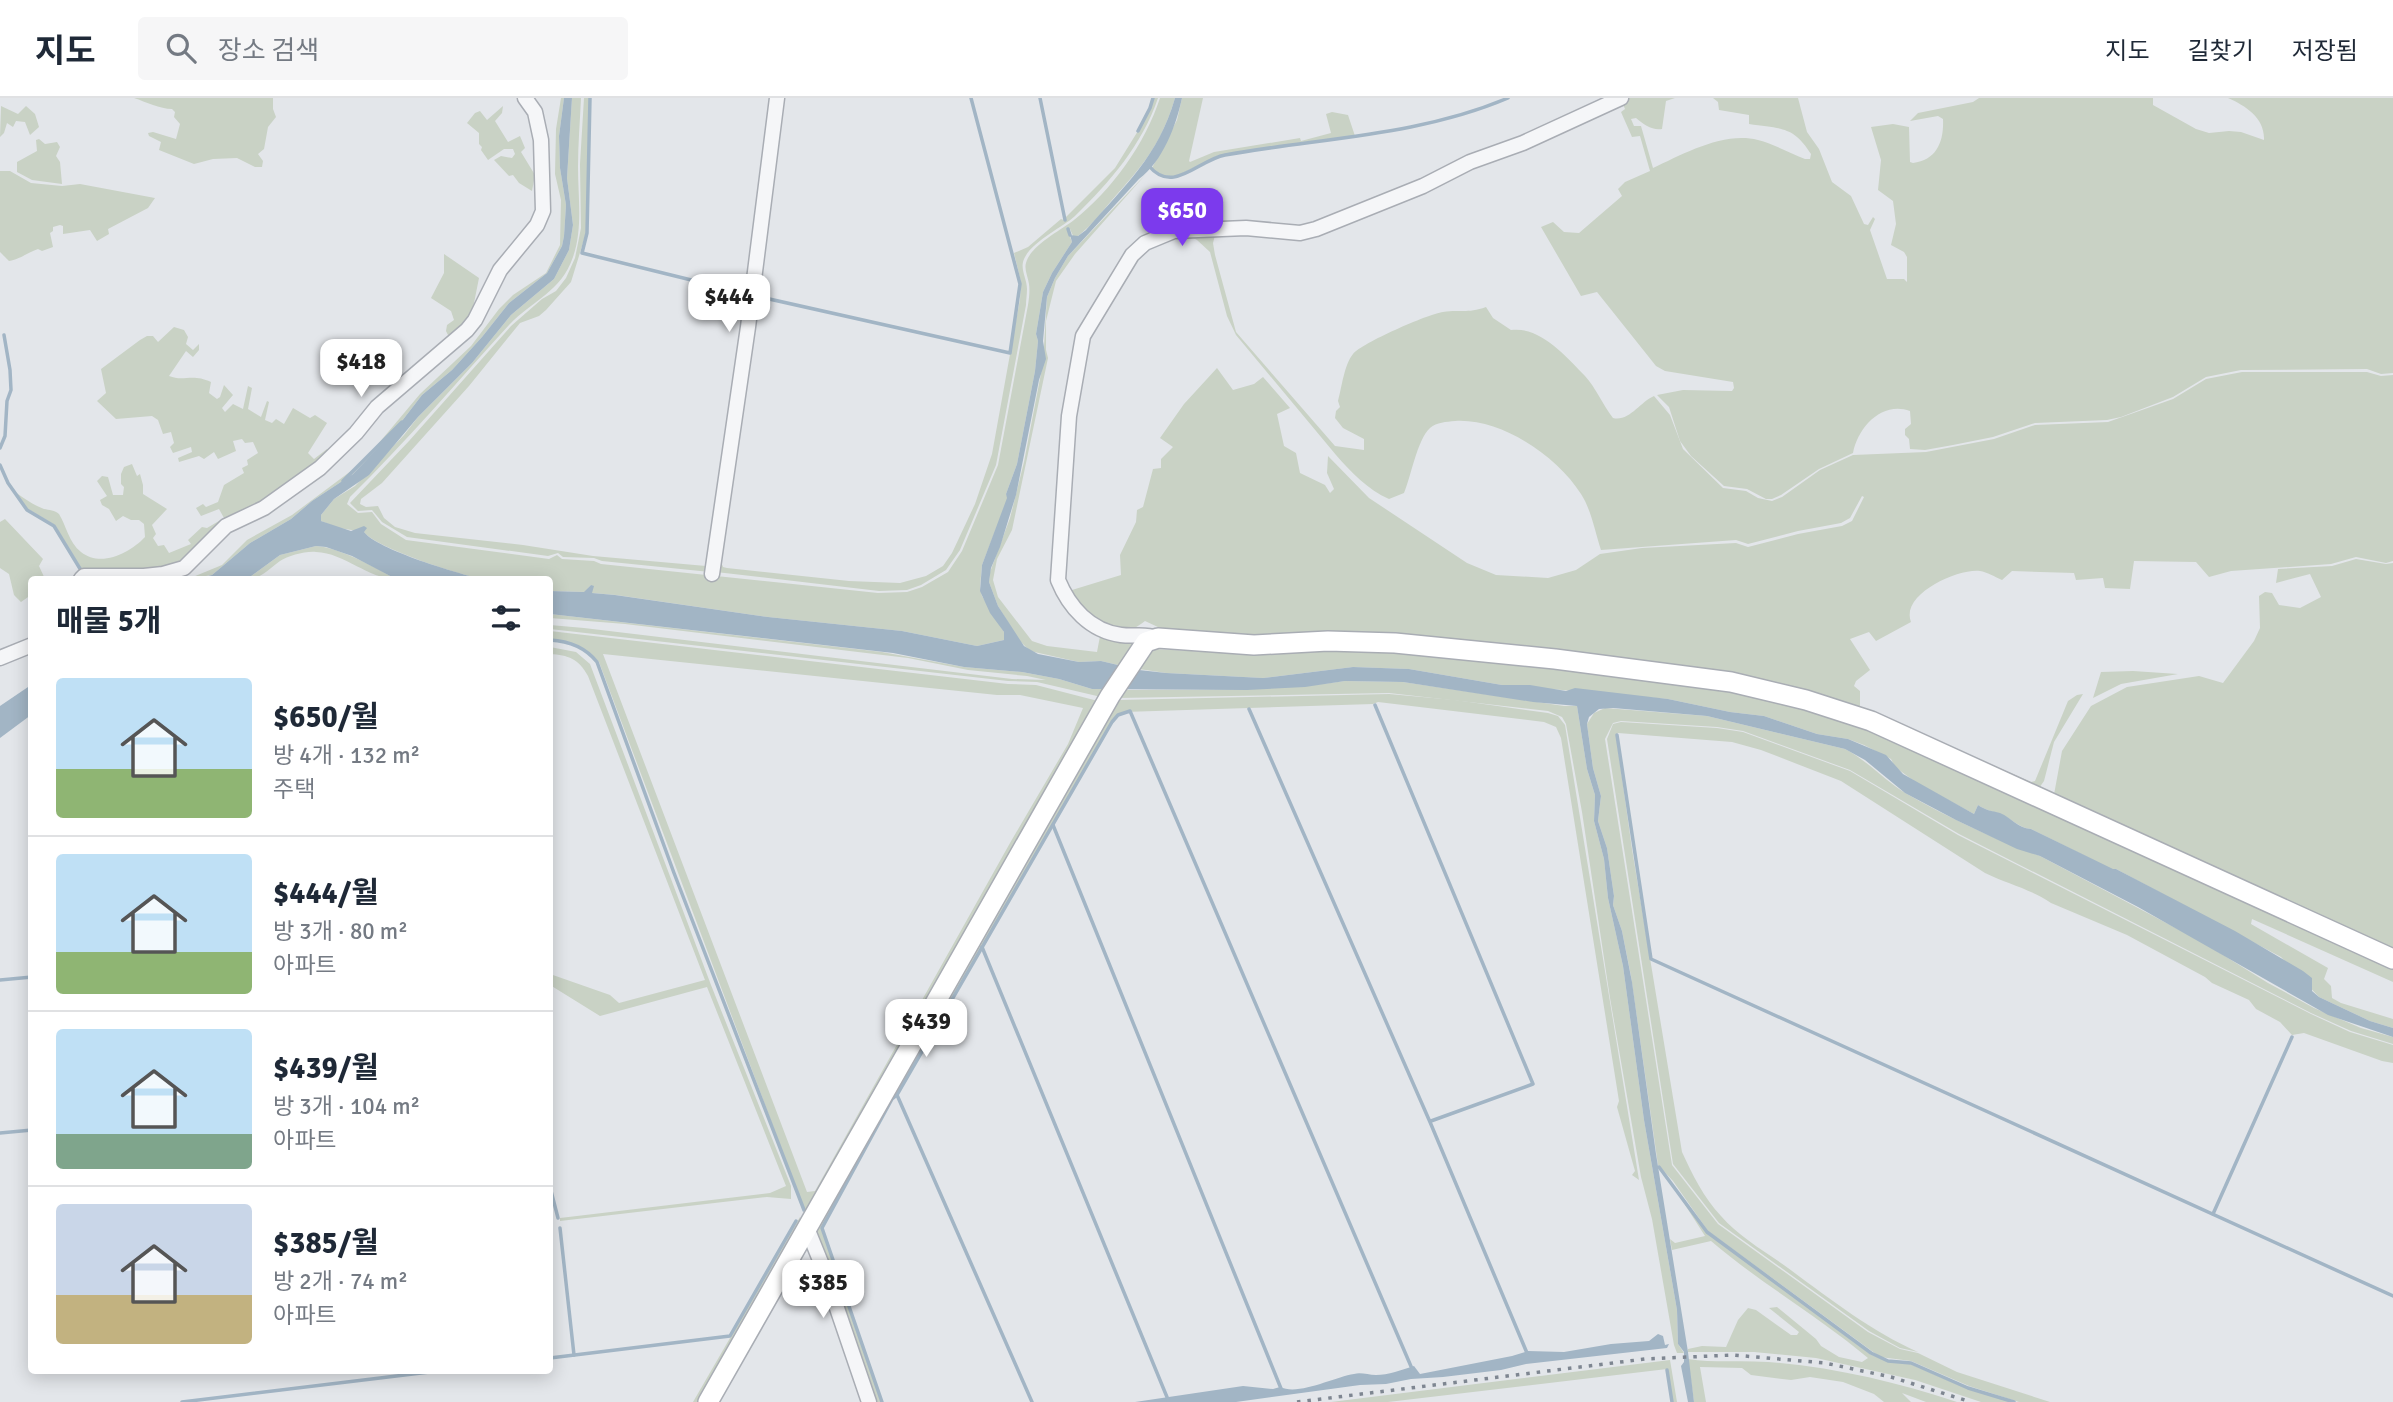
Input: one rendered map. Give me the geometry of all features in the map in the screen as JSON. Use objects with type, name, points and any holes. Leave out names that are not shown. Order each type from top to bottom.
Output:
[{"type":"main road","points":[[708,1402],[1110,696],[1146,642],[1158,638],[1254,645],[1328,641],[1395,643],[1731,682],[1806,700],[1871,721],[2393,959]]},
{"type":"street","points":[[84,576],[144,576],[184,568],[226,526],[264,508],[320,468],[356,433],[377,407],[467,330],[475,320],[496,277],[537,225],[543,211],[541,140],[535,112],[525,98]]},
{"type":"street","points":[[712,574],[748,327],[777,98]]},
{"type":"street","points":[[1158,638],[1144,633],[1118,635],[1090,623],[1070,604],[1058,580],[1069,416],[1083,336],[1132,255],[1145,243],[1174,231],[1246,228],[1300,233],[1316,229],[1423,186],[1470,162],[1523,143],[1621,98]]},
{"type":"street","points":[[0,658],[28,647]]},
{"type":"street","points":[[807,1228],[869,1402]]},
{"type":"shaded area","points":[[134,98],[273,98],[276,117],[268,127],[264,149],[258,154],[263,161],[262,167],[255,167],[237,158],[213,159],[194,164],[159,150],[161,142],[148,133],[176,139],[180,124],[174,117],[175,112]]},
{"type":"shaded area","points":[[561,98],[564,98],[559,136],[560,168],[566,205],[564,236],[562,246],[547,273],[509,303],[452,370],[422,395],[395,430],[353,474],[312,501],[291,519],[250,543],[212,575],[195,576],[222,565],[247,540],[292,515],[363,462],[420,394],[471,346],[499,309],[513,295],[546,273],[560,245],[561,200],[555,174],[556,129]]},
{"type":"shaded area","points":[[572,98],[581,98],[579,224],[576,246],[568,269],[554,287],[509,325],[350,497],[347,504],[358,513],[372,512],[381,524],[406,540],[549,559],[557,555],[562,559],[601,564],[878,593],[907,592],[948,572],[962,551],[998,465],[1028,305],[1026,265],[1029,257],[1101,195],[1136,149],[1160,98],[1175,98],[1157,142],[1133,176],[1078,236],[1074,238],[1070,229],[1067,229],[1072,242],[1043,292],[1036,334],[1038,341],[1035,371],[1017,464],[1006,494],[1008,498],[982,565],[982,596],[1004,632],[1004,640],[977,646],[902,631],[768,617],[592,593],[591,585],[585,592],[553,591],[553,576],[471,576],[401,553],[364,532],[339,528],[321,521],[321,515],[334,499],[355,486],[472,363],[511,315],[554,279],[569,250],[573,225],[567,178]]},
{"type":"shaded area","points":[[584,98],[590,98],[586,233],[571,282],[539,316],[520,323],[469,386],[382,483],[361,499],[360,504],[366,507],[378,506],[384,518],[395,527],[415,533],[593,556],[706,566],[712,558],[710,572],[594,558],[563,557],[558,553],[548,556],[407,537],[382,522],[372,510],[358,511],[350,503],[511,326],[542,299],[556,291],[566,278],[575,258],[581,228],[580,164]]},
{"type":"shaded area","points":[[1153,98],[1158,98],[1151,115],[1124,162],[1075,216],[1046,236],[1026,255],[1023,269],[1027,289],[1026,305],[996,465],[960,550],[946,570],[907,590],[879,591],[716,572],[718,554],[723,567],[727,568],[849,581],[900,583],[926,576],[943,566],[975,504],[992,454],[1020,299],[1021,282],[1014,253],[1028,247],[1061,219],[1066,221],[1066,217],[1115,168],[1146,118]]},
{"type":"shaded area","points":[[1182,98],[1203,98],[1190,162],[1214,152],[1300,138],[1301,141],[1331,133],[1326,114],[1332,112],[1348,115],[1355,136],[1217,156],[1175,177],[1158,174],[1152,168],[1177,120]]},
{"type":"shaded area","points":[[1629,98],[1675,98],[1666,101],[1662,129],[1652,128],[1636,118],[1631,119],[1634,126],[1641,126],[1653,168],[1704,145],[1745,138],[1810,159],[1811,154],[1792,133],[1749,124],[1749,115],[1719,110],[1718,102],[1713,98],[1798,98],[1807,132],[1819,149],[1832,182],[1851,196],[1864,224],[1868,225],[1873,217],[1875,219],[1870,230],[1887,279],[1904,279],[1907,282],[1907,257],[1904,252],[1891,245],[1896,224],[1893,201],[1878,190],[1881,160],[1871,127],[1893,124],[1909,127],[1910,162],[1913,163],[1933,154],[1940,142],[1943,127],[1943,119],[1938,116],[1910,121],[1918,113],[1973,102],[1979,98],[2153,98],[2153,105],[2196,129],[2209,133],[2241,132],[2264,140],[2258,119],[2248,109],[2228,98],[2393,98],[2393,373],[2381,374],[2367,369],[2241,370],[2206,377],[2173,397],[2121,417],[2035,423],[1993,437],[1925,450],[1910,449],[1905,429],[1911,424],[1910,411],[1890,410],[1873,418],[1866,426],[1853,453],[1819,469],[1781,495],[1766,499],[1747,489],[1724,486],[1691,456],[1680,441],[1669,407],[1657,395],[1683,390],[1732,391],[1733,382],[1665,371],[1656,366],[1597,292],[1581,296],[1541,227],[1553,222],[1564,232],[1579,233],[1622,196],[1618,189],[1625,182],[1650,171],[1640,136],[1632,137],[1621,112],[1625,109],[1622,102]]},
{"type":"shaded area","points":[[1,106],[18,114],[26,106],[35,114],[39,127],[30,135],[25,122],[16,121],[13,127],[7,123],[0,137]]},
{"type":"shaded area","points":[[503,106],[502,113],[495,121],[508,142],[520,136],[525,148],[521,152],[535,175],[532,191],[519,183],[513,175],[509,176],[494,160],[501,156],[512,158],[515,154],[513,149],[504,149],[488,160],[479,144],[479,133],[467,123],[480,111],[487,120]]},
{"type":"shaded area","points":[[39,139],[45,144],[57,142],[60,147],[56,156],[60,162],[62,184],[32,180],[17,172],[17,162],[37,151],[36,140]]},
{"type":"shaded area","points":[[0,171],[10,171],[31,183],[62,186],[80,184],[155,198],[148,208],[108,229],[109,234],[97,241],[90,230],[63,234],[63,226],[60,225],[53,227],[50,233],[53,247],[42,251],[38,249],[9,261],[0,252]]},
{"type":"shaded area","points":[[1146,174],[1075,254],[1056,281],[1046,321],[1048,358],[1012,530],[997,559],[993,580],[998,597],[1032,641],[1047,646],[1097,652],[1101,631],[1144,635],[1118,665],[1101,661],[1079,662],[1030,651],[1019,640],[998,606],[989,582],[990,572],[1010,518],[1024,462],[1043,363],[1047,297],[1068,256]]},
{"type":"shaded area","points":[[1216,231],[1213,243],[1215,255],[1236,332],[1335,446],[1364,450],[1364,439],[1343,428],[1335,418],[1340,407],[1338,401],[1345,370],[1353,354],[1381,336],[1424,318],[1443,312],[1486,307],[1493,318],[1511,330],[1532,333],[1552,344],[1589,381],[1613,418],[1624,417],[1654,396],[1670,415],[1683,449],[1723,488],[1746,491],[1758,498],[1772,501],[1820,470],[1853,455],[1926,452],[1994,439],[2035,425],[2108,422],[2173,399],[2206,379],[2242,372],[2367,372],[2381,376],[2393,375],[2393,561],[2386,563],[2356,557],[2331,564],[2231,571],[2209,577],[2196,562],[2134,561],[2130,589],[2105,588],[2103,578],[2076,580],[2074,573],[2012,571],[2002,580],[1983,572],[1971,571],[1946,578],[1922,593],[1910,612],[1911,622],[1876,641],[1869,632],[1850,639],[1870,670],[1856,681],[1854,686],[1860,691],[1860,709],[2031,782],[2035,781],[2068,701],[2083,694],[2054,742],[2044,781],[2037,791],[1726,679],[1175,635],[1145,621],[1130,630],[1112,629],[1088,614],[1070,593],[1072,590],[1121,575],[1120,555],[1136,522],[1137,510],[1143,507],[1153,469],[1161,468],[1161,459],[1173,447],[1160,438],[1184,404],[1217,368],[1233,390],[1254,384],[1263,377],[1290,408],[1277,414],[1284,446],[1296,453],[1300,473],[1325,485],[1330,493],[1334,489],[1327,473],[1328,456],[1369,498],[1467,563],[1496,575],[1548,578],[1576,570],[1600,554],[1642,548],[1736,543],[1748,547],[1842,526],[1852,521],[1864,497],[1862,496],[1850,518],[1841,523],[1748,544],[1736,540],[1601,550],[1581,494],[1558,466],[1543,453],[1509,433],[1473,422],[1455,421],[1439,423],[1430,428],[1418,450],[1404,493],[1389,499],[1367,486],[1348,468],[1236,335],[1227,316],[1210,252],[1197,240],[1182,232]]},
{"type":"shaded area","points":[[444,254],[479,278],[470,323],[451,341],[446,331],[447,325],[454,320],[451,311],[431,298],[444,273]]},
{"type":"shaded area","points":[[174,327],[184,330],[188,337],[186,344],[193,350],[199,344],[199,350],[193,357],[186,351],[169,376],[199,378],[211,382],[209,393],[217,399],[224,385],[233,395],[222,408],[225,412],[233,404],[243,409],[248,386],[252,388],[248,409],[261,417],[267,401],[269,402],[265,420],[272,423],[276,419],[284,424],[293,408],[310,418],[315,415],[327,423],[308,453],[314,459],[327,449],[330,454],[191,560],[163,571],[84,573],[55,525],[28,509],[15,492],[36,506],[59,514],[71,539],[81,552],[89,557],[106,559],[123,553],[145,537],[144,524],[123,516],[116,521],[100,500],[107,496],[97,481],[102,476],[108,477],[113,495],[123,495],[121,474],[124,467],[132,464],[137,476],[140,474],[143,494],[167,509],[152,525],[156,534],[153,538],[158,546],[164,545],[169,553],[191,544],[188,540],[202,527],[207,528],[224,518],[219,509],[201,516],[196,508],[218,502],[224,485],[244,473],[242,468],[248,465],[247,460],[258,453],[253,442],[245,443],[242,439],[233,441],[236,451],[218,459],[214,452],[204,459],[199,456],[179,462],[178,458],[192,452],[191,447],[173,453],[170,447],[174,443],[171,432],[163,434],[158,420],[152,416],[116,419],[97,401],[106,393],[101,369],[140,340],[153,336],[158,342]]},
{"type":"shaded area","points":[[5,519],[43,559],[39,566],[44,576],[28,576],[28,597],[21,602],[14,595],[9,574],[0,568],[0,522]]},
{"type":"shaded area","points":[[316,546],[325,547],[346,554],[390,576],[376,575],[327,553],[312,552],[287,557],[261,575],[251,576],[280,555]]},
{"type":"shaded area","points":[[2356,559],[2393,563],[2393,955],[2053,800],[2062,751],[2091,706],[2127,687],[2199,676],[2223,683],[2254,641],[2260,628],[2259,596],[2265,592],[2272,593],[2279,605],[2300,608],[2321,597],[2310,574],[2276,583],[2278,569],[2332,566]]},
{"type":"shaded area","points":[[553,614],[882,652],[964,667],[1022,672],[1092,689],[1103,689],[1101,696],[1097,696],[1037,682],[1008,681],[553,629],[553,625],[584,628],[1012,679],[1046,680],[968,670],[908,658],[625,624],[553,618]]},
{"type":"shaded area","points":[[553,631],[1036,685],[1098,701],[806,1214],[599,662],[577,645],[553,639]],"holes":[[[603,654],[997,695],[1020,695],[1083,708],[1068,744],[815,1191],[807,1192]]]},
{"type":"shaded area","points":[[553,648],[576,652],[590,664],[711,985],[791,1186],[791,1199],[767,1197],[560,1221],[560,1218],[770,1193],[786,1186],[707,987],[600,1016],[553,987],[553,975],[610,995],[619,1003],[705,980],[588,676],[581,666],[562,655],[553,654]]},
{"type":"shaded area","points":[[1387,648],[1724,687],[1847,718],[2393,966],[2393,982],[2252,919],[2251,924],[2328,968],[2324,979],[2331,986],[2332,998],[2393,1019],[2393,1028],[2370,1021],[2319,997],[2281,957],[2116,869],[2113,870],[1978,805],[1974,814],[1917,783],[1895,767],[1891,759],[1848,739],[1817,734],[1764,716],[1668,699],[1502,685],[1409,669],[1353,667],[1263,678],[1166,673],[1132,668],[1138,657],[1154,649],[1228,653]]},
{"type":"shaded area","points":[[2101,672],[2178,674],[2121,684],[2093,698]]},
{"type":"shaded area","points":[[1345,681],[1403,682],[1577,706],[1587,769],[1595,795],[1594,821],[1604,859],[1608,898],[1623,966],[1644,1120],[1677,1310],[1678,1344],[1684,1353],[1677,1353],[1674,1345],[1652,1219],[1641,1177],[1582,812],[1566,724],[1562,717],[1548,711],[1389,693],[1118,698],[1119,690],[1261,688]]},
{"type":"shaded area","points":[[1389,694],[1548,713],[1558,716],[1565,725],[1639,1180],[1632,1175],[1635,1171],[1617,1107],[1619,1101],[1561,738],[1556,727],[1544,722],[1378,702],[1124,712],[1112,721],[897,1094],[891,1099],[821,1228],[881,1402],[877,1402],[816,1232],[813,1232],[1118,700]]},
{"type":"shaded area","points":[[1605,708],[1707,716],[1845,749],[1899,789],[1923,803],[1955,820],[2040,856],[2204,943],[2314,1008],[2361,1028],[2393,1037],[2393,1044],[2351,1031],[2311,1013],[1959,834],[1850,770],[1743,731],[1621,721],[1613,723],[1605,739],[1672,1165],[1718,1224],[1868,1332],[1900,1349],[1918,1353],[1957,1372],[2050,1402],[2019,1402],[1969,1386],[1911,1361],[1880,1357],[1708,1231],[1673,1181],[1658,1165],[1631,976],[1622,931],[1613,905],[1607,848],[1598,821],[1601,796],[1593,768],[1587,724],[1594,713]]},
{"type":"shaded area","points":[[1621,722],[1743,732],[1850,771],[1958,835],[2311,1014],[2350,1032],[2393,1045],[2393,1063],[2304,1033],[2292,1035],[2280,1022],[2256,1009],[2249,1000],[2212,983],[2127,935],[1985,873],[1841,781],[1761,750],[1732,742],[1618,733],[1616,735],[1632,849],[1682,1152],[1709,1202],[1736,1231],[1851,1314],[1918,1352],[1900,1348],[1869,1331],[1719,1223],[1673,1164],[1607,739],[1613,724]]},
{"type":"shaded area","points":[[1671,1183],[1707,1232],[1870,1354],[1888,1362],[1910,1364],[1968,1389],[2011,1402],[1981,1402],[1915,1380],[1816,1358],[1754,1352],[1688,1352],[1688,1349],[1702,1346],[1726,1347],[1738,1320],[1748,1308],[1756,1310],[1791,1335],[1797,1335],[1799,1332],[1769,1308],[1777,1307],[1821,1346],[1839,1357],[1862,1362],[1868,1358],[1711,1241],[1672,1250],[1670,1239],[1675,1243],[1705,1236]]},
{"type":"shaded area","points":[[800,1217],[801,1220],[699,1402],[693,1402]]},
{"type":"shaded area","points":[[1688,1359],[1768,1362],[1816,1368],[1888,1382],[1957,1402],[1926,1402],[1902,1393],[1911,1402],[1884,1402],[1874,1394],[1843,1382],[1810,1377],[1791,1380],[1751,1375],[1742,1368],[1700,1367],[1706,1402],[1694,1402]]},
{"type":"shaded area","points":[[1670,1360],[1677,1402],[1673,1402],[1667,1369],[1388,1402],[1331,1402]]},
{"type":"water","points":[[564,98],[572,98],[567,178],[573,225],[569,250],[554,279],[511,315],[472,363],[418,417],[369,475],[334,499],[321,515],[321,521],[351,531],[364,526],[367,528],[364,532],[385,546],[439,567],[472,576],[390,576],[352,556],[316,546],[280,555],[251,576],[208,576],[250,543],[291,519],[312,501],[353,474],[395,430],[422,395],[452,370],[509,303],[547,273],[562,246],[564,236],[566,205],[560,168],[559,136]]},
{"type":"water","points":[[1175,98],[1182,98],[1162,153],[1068,256],[1047,297],[1043,341],[1046,359],[1039,380],[1016,495],[991,568],[989,582],[998,606],[1024,646],[1038,654],[1079,662],[1101,661],[1166,673],[1263,678],[1353,667],[1409,669],[1502,685],[1530,685],[1566,691],[1575,688],[1668,699],[1764,716],[1817,734],[1848,739],[1886,755],[1903,774],[1974,814],[1978,805],[2000,813],[2022,827],[2116,869],[2235,931],[2312,978],[2312,991],[2319,997],[2370,1021],[2393,1028],[2393,1037],[2328,1015],[2138,907],[2040,856],[2017,849],[1956,820],[1905,793],[1865,760],[1845,749],[1707,716],[1599,709],[1589,717],[1587,724],[1593,768],[1601,796],[1598,821],[1607,848],[1613,905],[1622,931],[1632,982],[1688,1352],[1694,1402],[1688,1402],[1681,1366],[1684,1352],[1678,1344],[1677,1310],[1644,1120],[1623,966],[1608,898],[1604,859],[1594,821],[1595,795],[1587,769],[1577,706],[1403,682],[1345,681],[1305,687],[1247,690],[1092,689],[1022,672],[964,667],[893,653],[553,614],[553,591],[584,592],[591,585],[594,586],[592,593],[768,617],[902,631],[977,646],[1004,640],[1004,632],[990,613],[980,591],[982,565],[1017,464],[1035,371],[1038,341],[1036,334],[1043,292],[1072,242],[1070,235],[1078,236],[1086,230],[1127,184],[1150,154],[1168,119]]},
{"type":"water","points":[[28,687],[28,717],[0,738],[0,706]]},
{"type":"water","points":[[1658,1334],[1663,1336],[1665,1345],[1669,1344],[1667,1348],[1236,1402],[1135,1402],[1243,1386],[1297,1389],[1357,1373],[1381,1375],[1414,1366],[1420,1374],[1528,1351],[1564,1352],[1649,1341]]},
{"type":"waterway","points":[[590,98],[587,233],[582,253],[748,294]]},
{"type":"waterway","points":[[756,296],[1010,353],[1020,284],[971,98]]},
{"type":"waterway","points":[[1040,98],[1065,220]]},
{"type":"waterway","points":[[1138,131],[1153,98]]},
{"type":"waterway","points":[[1149,166],[1158,174],[1176,177],[1225,155],[1439,121],[1508,98]]},
{"type":"waterway","points":[[1068,229],[1070,235]]},
{"type":"waterway","points":[[0,448],[5,436],[7,401],[11,390],[4,335]]},
{"type":"waterway","points":[[343,481],[402,422]]},
{"type":"waterway","points":[[0,465],[8,483],[27,510],[54,526],[82,572]]},
{"type":"waterway","points":[[553,640],[576,646],[597,662],[674,873],[804,1210]]},
{"type":"waterway","points":[[1375,705],[1533,1084],[1431,1121]]},
{"type":"waterway","points":[[1249,709],[1430,1122],[1527,1353]]},
{"type":"waterway","points":[[882,1402],[822,1228],[892,1099],[897,1095],[1112,722],[1118,715],[1130,711],[1413,1371]]},
{"type":"waterway","points":[[1617,735],[1651,959],[2393,1296]]},
{"type":"waterway","points":[[1053,825],[1282,1391]]},
{"type":"waterway","points":[[982,947],[1169,1402]]},
{"type":"waterway","points":[[0,980],[28,977]]},
{"type":"waterway","points":[[2213,1214],[2292,1037]]},
{"type":"waterway","points":[[897,1095],[1032,1402]]},
{"type":"waterway","points":[[0,1133],[28,1130]]},
{"type":"waterway","points":[[1659,1167],[1707,1232],[1871,1353],[1888,1361],[1911,1363],[1968,1388],[2014,1402]]},
{"type":"waterway","points":[[553,1199],[558,1218]]},
{"type":"waterway","points":[[553,1358],[730,1336],[796,1221]]},
{"type":"waterway","points":[[560,1228],[574,1355]]},
{"type":"waterway","points":[[1667,1370],[1672,1402]]},
{"type":"waterway","points":[[182,1402],[413,1374]]},
{"type":"railway","points":[[1297,1402],[1645,1359],[1733,1355],[1825,1363],[1891,1377],[1971,1402]]}]
